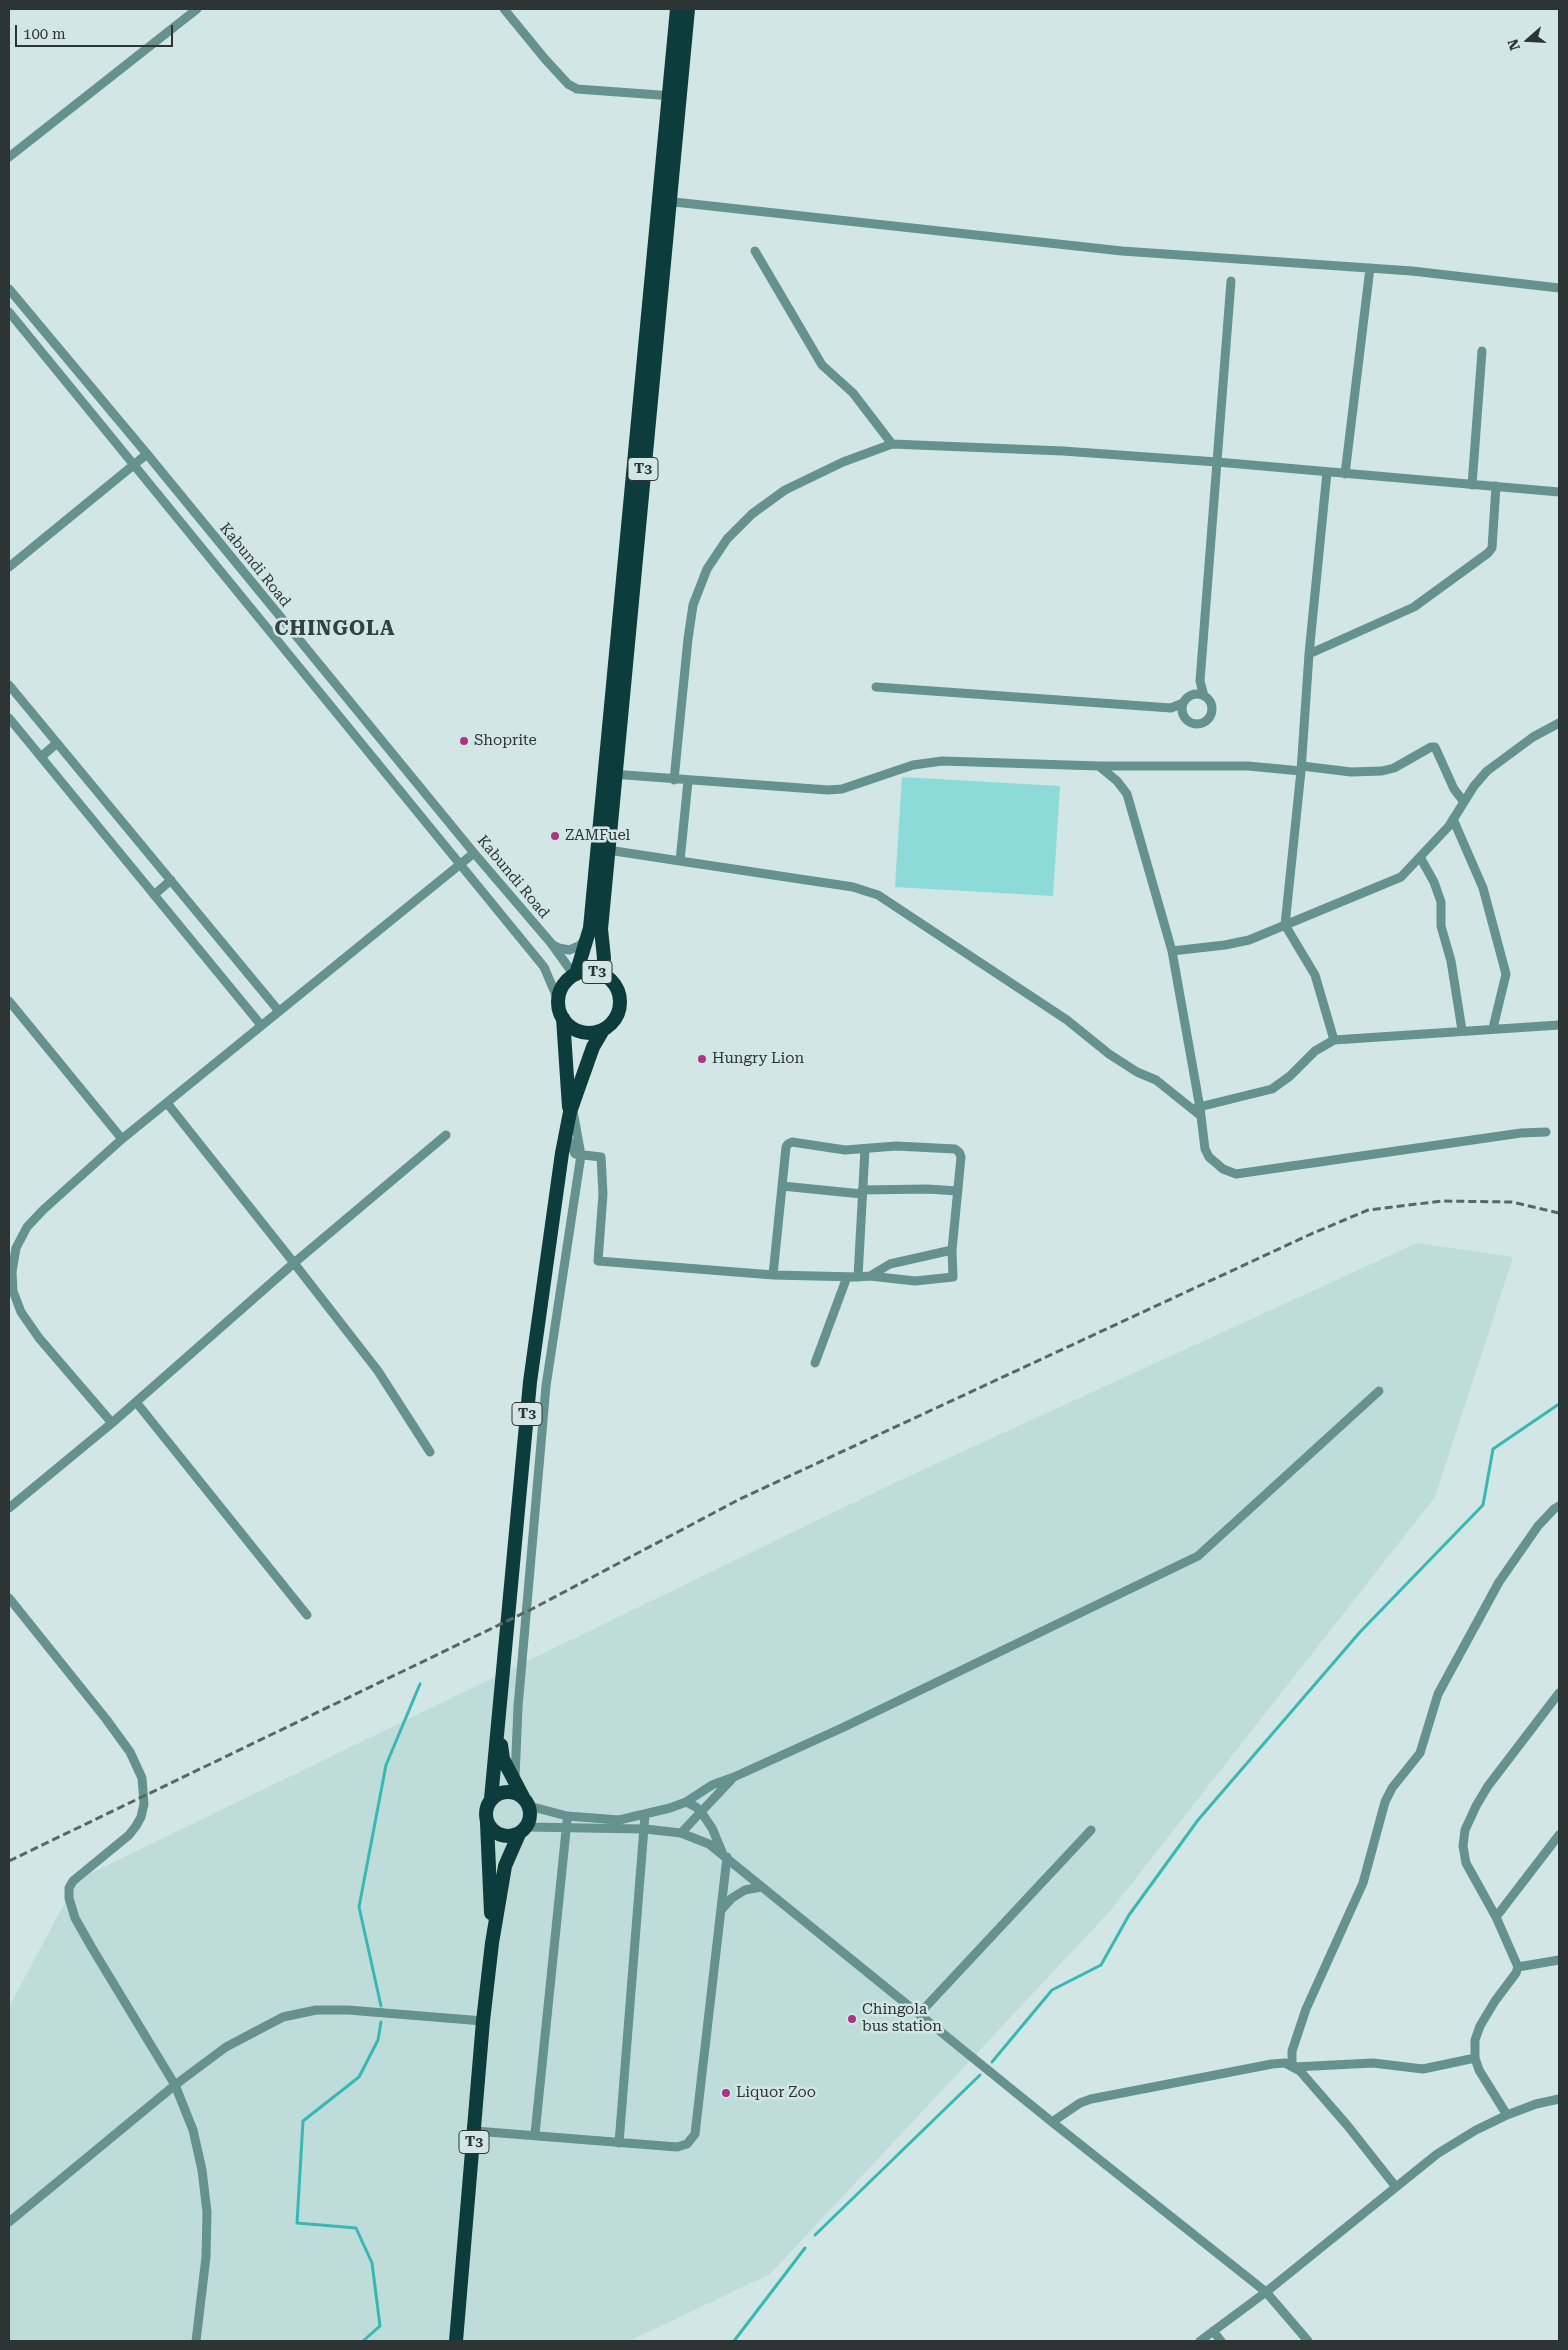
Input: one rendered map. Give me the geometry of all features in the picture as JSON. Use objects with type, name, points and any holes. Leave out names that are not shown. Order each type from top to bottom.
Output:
[{"type":"highway","name":"T3","points":[[571,1109],[563,1018],[559,1002],[561,989],[575,975],[590,928],[610,773],[673,96],[677,9]]},
{"type":"highway","name":"T3","points":[[673,96],[688,9]]},
{"type":"highway","name":"T3","points":[[602,975],[604,958],[600,929],[608,850],[610,773]]},
{"type":"highway","name":"T3","points":[[492,1943],[486,1810],[492,1800],[498,1717],[530,1382],[571,1109],[593,1047],[604,1030],[618,1015],[620,996],[617,987],[611,980],[602,975],[590,971],[575,975]]},
{"type":"highway","points":[[563,1018],[571,1027],[581,1032],[593,1033],[604,1030]]},
{"type":"highway","name":"T3","points":[[456,2341],[483,2022],[492,1943],[505,1866],[531,1813],[503,1759],[498,1717]]},
{"type":"highway","points":[[492,1800],[504,1792],[517,1793],[526,1801]]},
{"type":"highway","points":[[488,1822],[491,1829],[504,1836],[523,1831]]},
{"type":"street","points":[[9,156],[197,9]]},
{"type":"street","points":[[504,9],[545,59],[568,84],[577,89],[673,96]]},
{"type":"street","points":[[663,200],[1122,251],[1412,271],[1559,288]]},
{"type":"street","points":[[754,251],[822,365],[853,393],[892,444]]},
{"type":"street","points":[[1345,474],[1370,268]]},
{"type":"street","points":[[1171,708],[1184,718],[1197,724],[1209,718],[1212,705],[1204,696],[1200,681],[1231,281]]},
{"type":"street","name":"Kabundi Road","points":[[9,289],[147,454],[474,853],[551,943],[575,975]]},
{"type":"street","name":"Kabundi Road","points":[[9,312],[544,967],[559,1002]]},
{"type":"street","points":[[1472,485],[1482,351]]},
{"type":"street","points":[[674,780],[693,605],[707,569],[727,539],[752,514],[785,490],[843,462],[892,444],[1063,451],[1217,462],[1559,492]]},
{"type":"street","points":[[9,567],[147,454]]},
{"type":"street","points":[[1327,472],[1309,654],[1302,768],[1285,925],[1315,975],[1334,1040]]},
{"type":"street","points":[[1309,654],[1414,607],[1488,553],[1492,548],[1496,486]]},
{"type":"street","points":[[239,593],[252,582]]},
{"type":"street","points":[[876,687],[1171,708],[1183,703],[1200,681]]},
{"type":"street","points":[[9,685],[278,1010]]},
{"type":"street","points":[[1190,696],[1195,694],[1204,696]]},
{"type":"street","points":[[1183,703],[1184,718]]},
{"type":"street","points":[[9,718],[261,1025]]},
{"type":"street","points":[[1172,951],[1225,945],[1249,940],[1400,877],[1453,819],[1474,786],[1487,772],[1533,737],[1559,723]]},
{"type":"street","points":[[41,757],[57,743]]},
{"type":"street","points":[[610,773],[674,780],[828,790],[842,789],[913,765],[942,761],[1099,766],[1248,766],[1351,772],[1382,771],[1394,768],[1431,746],[1435,747],[1454,789],[1464,802]]},
{"type":"street","points":[[1099,766],[1116,781],[1126,794],[1172,951],[1201,1112],[1202,1139],[1209,1157],[1233,1174],[1521,1133],[1546,1132]]},
{"type":"street","points":[[680,861],[688,781]]},
{"type":"street","points":[[1453,819],[1484,888],[1506,974],[1494,1028]]},
{"type":"street","points":[[608,850],[854,887],[878,895],[1067,1020],[1109,1054],[1137,1072],[1156,1080],[1190,1107],[1201,1112],[1272,1088],[1290,1076],[1315,1051],[1334,1040],[1559,1024]]},
{"type":"street","points":[[112,1423],[39,1338],[21,1312],[13,1291],[12,1272],[16,1248],[28,1227],[43,1210],[122,1139],[278,1010],[474,853]]},
{"type":"street","points":[[1420,857],[1441,902],[1441,926],[1451,961],[1462,1030]]},
{"type":"street","points":[[154,894],[171,880]]},
{"type":"street","points":[[551,943],[559,948],[569,950],[579,946],[587,938]]},
{"type":"street","points":[[9,1001],[122,1139]]},
{"type":"street","points":[[167,1103],[378,1371],[430,1452]]},
{"type":"street","points":[[514,1783],[518,1707],[546,1386],[581,1155],[571,1109]]},
{"type":"street","points":[[566,1134],[575,1154],[601,1157],[603,1194],[598,1261],[773,1275],[870,1276],[915,1281],[949,1279],[954,1274],[952,1250],[961,1157],[955,1149],[896,1146],[845,1150],[792,1142],[788,1144],[773,1275]]},
{"type":"street","points":[[9,1508],[112,1423],[294,1263],[446,1135]]},
{"type":"street","points":[[858,1277],[865,1149]]},
{"type":"street","points":[[782,1186],[862,1192],[927,1189],[958,1191]]},
{"type":"street","points":[[870,1276],[890,1264],[952,1250]]},
{"type":"street","points":[[815,1363],[847,1277]]},
{"type":"street","points":[[526,1801],[567,1816],[619,1820],[645,1815],[686,1802],[712,1785],[734,1777],[1198,1556],[1379,1391]]},
{"type":"street","points":[[136,1402],[307,1615]]},
{"type":"street","points":[[1293,2066],[1292,2051],[1306,2009],[1364,1883],[1385,1802],[1404,1772],[1420,1753],[1438,1694],[1499,1582],[1538,1526],[1559,1506]]},
{"type":"street","points":[[9,1598],[106,1719],[130,1752],[142,1778],[144,1804],[141,1817],[136,1826],[129,1835],[73,1881],[69,1888],[69,1898],[75,1918],[92,1948],[175,2085],[193,2130],[202,2170],[206,2212],[206,2257],[196,2341]]},
{"type":"street","points":[[1507,2115],[1486,2084],[1476,2058],[1475,2040],[1480,2026],[1495,2001],[1516,1973],[1518,1967],[1496,1917],[1466,1862],[1463,1846],[1465,1830],[1488,1786],[1559,1693]]},
{"type":"street","points":[[681,1833],[734,1777]]},
{"type":"street","points":[[709,1824],[714,1797]]},
{"type":"street","points":[[475,2131],[534,2134],[677,2147],[687,2144],[695,2134],[722,1909],[724,1854],[701,1812],[686,1802]]},
{"type":"street","points":[[619,2143],[645,1815]]},
{"type":"street","points":[[534,2134],[567,1816]]},
{"type":"street","points":[[523,1831],[567,1826],[645,1829],[681,1833],[697,1838],[724,1854],[761,1887],[1266,2292],[1308,2341]]},
{"type":"street","points":[[919,2014],[1091,1830]]},
{"type":"street","points":[[1496,1917],[1559,1835]]},
{"type":"street","points":[[722,1909],[732,1898],[745,1890],[761,1887]]},
{"type":"street","points":[[1518,1967],[1559,1960]]},
{"type":"street","points":[[9,2222],[175,2085],[226,2047],[254,2030],[283,2017],[316,2010],[348,2010],[483,2022]]},
{"type":"street","points":[[1293,2066],[1373,2063],[1424,2068],[1476,2058]]},
{"type":"street","points":[[1052,2122],[1080,2103],[1091,2099],[1285,2063],[1300,2071],[1347,2125],[1396,2187]]},
{"type":"street","points":[[1200,2341],[1266,2292],[1436,2154],[1476,2130],[1507,2115],[1536,2104],[1559,2099]]},
{"type":"street","points":[[1213,2331],[1221,2341]]},
{"type":"shaded area","points":[[902,777],[1060,786],[1053,896],[895,887]]},
{"type":"shaded area","points":[[1417,1243],[1513,1257],[1435,1497],[1110,1911],[770,2274],[629,2341],[9,2341],[9,2007],[77,1880],[890,1485]]},
{"type":"waterway","points":[[992,2062],[1052,1990],[1101,1965],[1129,1915],[1198,1820],[1360,1632],[1483,1505],[1493,1449],[1559,1404]]},
{"type":"waterway","points":[[381,2006],[359,1907],[386,1765],[420,1684]]},
{"type":"waterway","points":[[363,2341],[380,2326],[372,2263],[356,2228],[297,2223],[303,2121],[359,2077],[378,2040],[381,2022]]},
{"type":"waterway","points":[[815,2235],[980,2075]]},
{"type":"waterway","points":[[734,2341],[805,2248]]},
{"type":"railway","points":[[9,1861],[532,1609],[740,1499],[1311,1234],[1368,1210],[1442,1201],[1512,1202],[1559,1213]]},
{"type":"place","name":"Shoprite","points":[[464,741]]},
{"type":"place","name":"ZAMFuel","points":[[555,836]]},
{"type":"place","name":"Hungry Lion","points":[[702,1059]]},
{"type":"place","name":"Chingola bus station","points":[[852,2019]]},
{"type":"place","name":"Liquor Zoo","points":[[726,2093]]},
{"type":"district","name":"CHINGOLA","points":[[335,629]]}]
